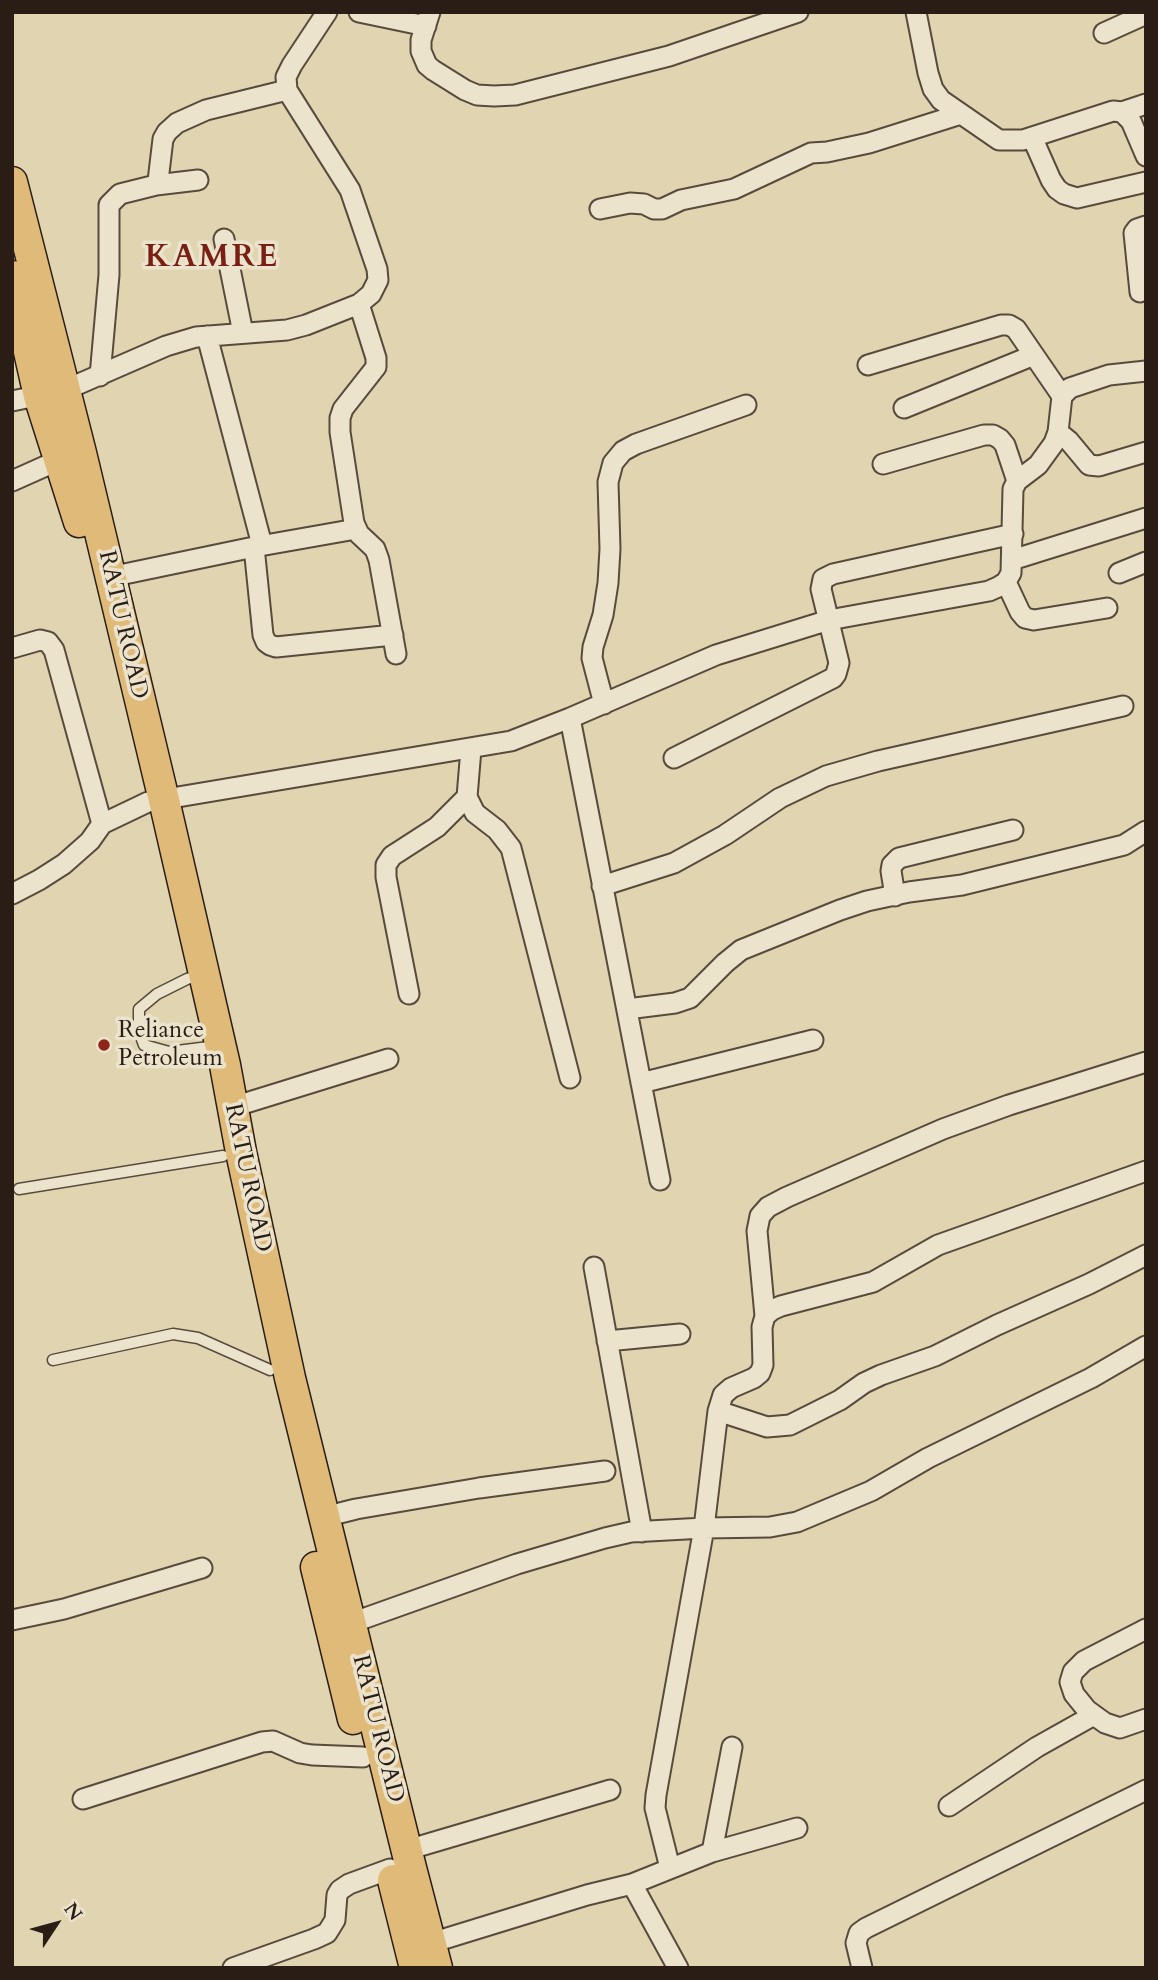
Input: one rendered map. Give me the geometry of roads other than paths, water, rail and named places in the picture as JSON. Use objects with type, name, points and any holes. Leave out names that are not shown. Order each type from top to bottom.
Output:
[{"type":"main road","name":"RATU ROAD","points":[[12,182],[39,396],[81,453],[211,1047],[223,1156],[270,1370],[342,1627],[399,1860],[415,1968]]},
{"type":"main road","name":"RATU ROAD","points":[[12,276],[39,396],[77,516],[156,801]]},
{"type":"main road","name":"RATU ROAD","points":[[211,1047],[233,1107],[290,1378],[324,1517],[363,1757],[434,1955]]},
{"type":"street","points":[[39,396],[100,376],[166,346],[195,337],[287,330],[359,304],[371,294],[378,280],[377,269],[349,190],[287,90],[286,77],[292,65],[327,12]]},
{"type":"street","points":[[359,12],[428,19],[421,40],[421,51],[427,65],[465,90],[477,95],[494,96],[515,95],[669,56],[798,12]]},
{"type":"street","points":[[922,14],[928,73],[933,89],[941,100],[999,140],[1032,137],[1113,111],[1122,112],[1146,104]]},
{"type":"street","points":[[1104,33],[1146,14]]},
{"type":"street","points":[[156,185],[163,138],[177,123],[205,110],[287,90]]},
{"type":"street","points":[[1122,112],[1131,121],[1146,156]]},
{"type":"street","points":[[600,209],[630,203],[662,209],[681,200],[734,189],[811,153],[869,143],[961,114]]},
{"type":"street","points":[[1032,137],[1051,180],[1064,194],[1077,198],[1146,182]]},
{"type":"street","points":[[100,376],[109,275],[109,205],[120,194],[156,185],[198,180]]},
{"type":"street","points":[[1140,292],[1134,233],[1146,226]]},
{"type":"street","points":[[224,239],[243,333]]},
{"type":"street","points":[[207,336],[258,546],[263,635],[266,642],[276,647],[395,644],[379,560],[375,549],[356,529],[340,432],[343,409],[376,367],[376,358],[359,304]]},
{"type":"street","points":[[867,365],[1001,325],[1009,325],[1016,329],[1062,396]]},
{"type":"street","points":[[904,408],[1034,355]]},
{"type":"street","points":[[12,894],[64,864],[90,841],[102,824],[156,801],[511,741],[716,655],[829,620],[989,591],[1006,582],[1011,573],[1013,489],[1017,481],[1038,465],[1054,443],[1062,396],[1070,388],[1109,375],[1146,370]]},
{"type":"street","points":[[604,704],[592,658],[608,583],[608,482],[613,463],[623,451],[636,444],[746,405]]},
{"type":"street","points":[[1058,432],[1089,465],[1099,466],[1146,452]]},
{"type":"street","points":[[883,464],[984,435],[993,435],[1004,445],[1017,481]]},
{"type":"street","points":[[12,481],[60,460]]},
{"type":"street","points":[[1012,560],[1146,518]]},
{"type":"street","points":[[110,577],[356,529]]},
{"type":"street","points":[[674,758],[836,674],[839,663],[821,589],[821,582],[833,574],[1013,534]]},
{"type":"street","points":[[1119,573],[1146,562]]},
{"type":"street","points":[[1006,582],[1025,618],[1034,620],[1107,608]]},
{"type":"street","points":[[12,648],[40,640],[48,642],[54,650],[102,824]]},
{"type":"street","points":[[602,886],[674,863],[725,835],[780,798],[826,776],[878,761],[1123,706]]},
{"type":"street","points":[[570,718],[660,1180]]},
{"type":"street","points":[[471,749],[467,797],[475,813],[497,830],[510,848],[570,1078]]},
{"type":"street","points":[[408,994],[386,865],[392,856],[437,827],[467,797]]},
{"type":"street","points":[[895,895],[891,871],[892,865],[899,858],[1013,830]]},
{"type":"street","points":[[626,1009],[674,1003],[690,998],[725,962],[741,950],[840,909],[895,895],[962,885],[1124,845],[1146,831]]},
{"type":"street","points":[[641,1083],[813,1040]]},
{"type":"street","points":[[233,1107],[388,1059]]},
{"type":"street","points":[[670,1868],[655,1808],[656,1795],[704,1528],[718,1411],[723,1395],[731,1388],[754,1378],[760,1373],[763,1364],[762,1327],[765,1316],[757,1230],[760,1216],[787,1197],[943,1129],[1009,1105],[1146,1062]]},
{"type":"street","points":[[765,1316],[781,1306],[873,1282],[938,1245],[1146,1171]]},
{"type":"street","points":[[718,1411],[767,1427],[790,1425],[840,1400],[864,1383],[935,1356],[1146,1255]]},
{"type":"street","points":[[594,1267],[642,1532]]},
{"type":"street","points":[[607,1341],[680,1334]]},
{"type":"street","points":[[342,1627],[517,1564],[605,1538],[642,1532],[770,1527],[797,1522],[871,1491],[928,1458],[1091,1378],[1146,1346]]},
{"type":"street","points":[[324,1517],[479,1488],[605,1471]]},
{"type":"street","points":[[12,1620],[64,1609],[202,1568]]},
{"type":"street","points":[[1146,1629],[1084,1661],[1073,1672],[1070,1682],[1074,1694],[1087,1710],[1105,1723],[1120,1728],[1146,1719]]},
{"type":"street","points":[[948,1806],[1037,1747],[1094,1715]]},
{"type":"street","points":[[83,1799],[262,1742],[273,1741],[300,1753],[312,1755],[363,1757]]},
{"type":"street","points":[[712,1852],[732,1747]]},
{"type":"street","points":[[233,1968],[270,1962],[327,1933],[335,1920],[337,1895],[340,1890],[399,1860],[610,1790]]},
{"type":"street","points":[[862,1968],[856,1943],[859,1933],[866,1928],[1146,1790]]},
{"type":"street","points":[[434,1955],[587,1895],[632,1884],[712,1852],[797,1828]]},
{"type":"street","points":[[632,1884],[678,1968]]},
{"type":"lane","points":[[196,977],[157,994],[139,1009],[139,1031],[144,1045],[169,1052],[211,1047]]},
{"type":"lane","points":[[19,1189],[223,1156]]},
{"type":"lane","points":[[53,1360],[173,1334],[198,1338],[270,1370]]},
{"type":"place","name":"Reliance Petroleum","points":[[104,1045]]},
{"type":"district","name":"KAMRE","points":[[212,259]]}]
